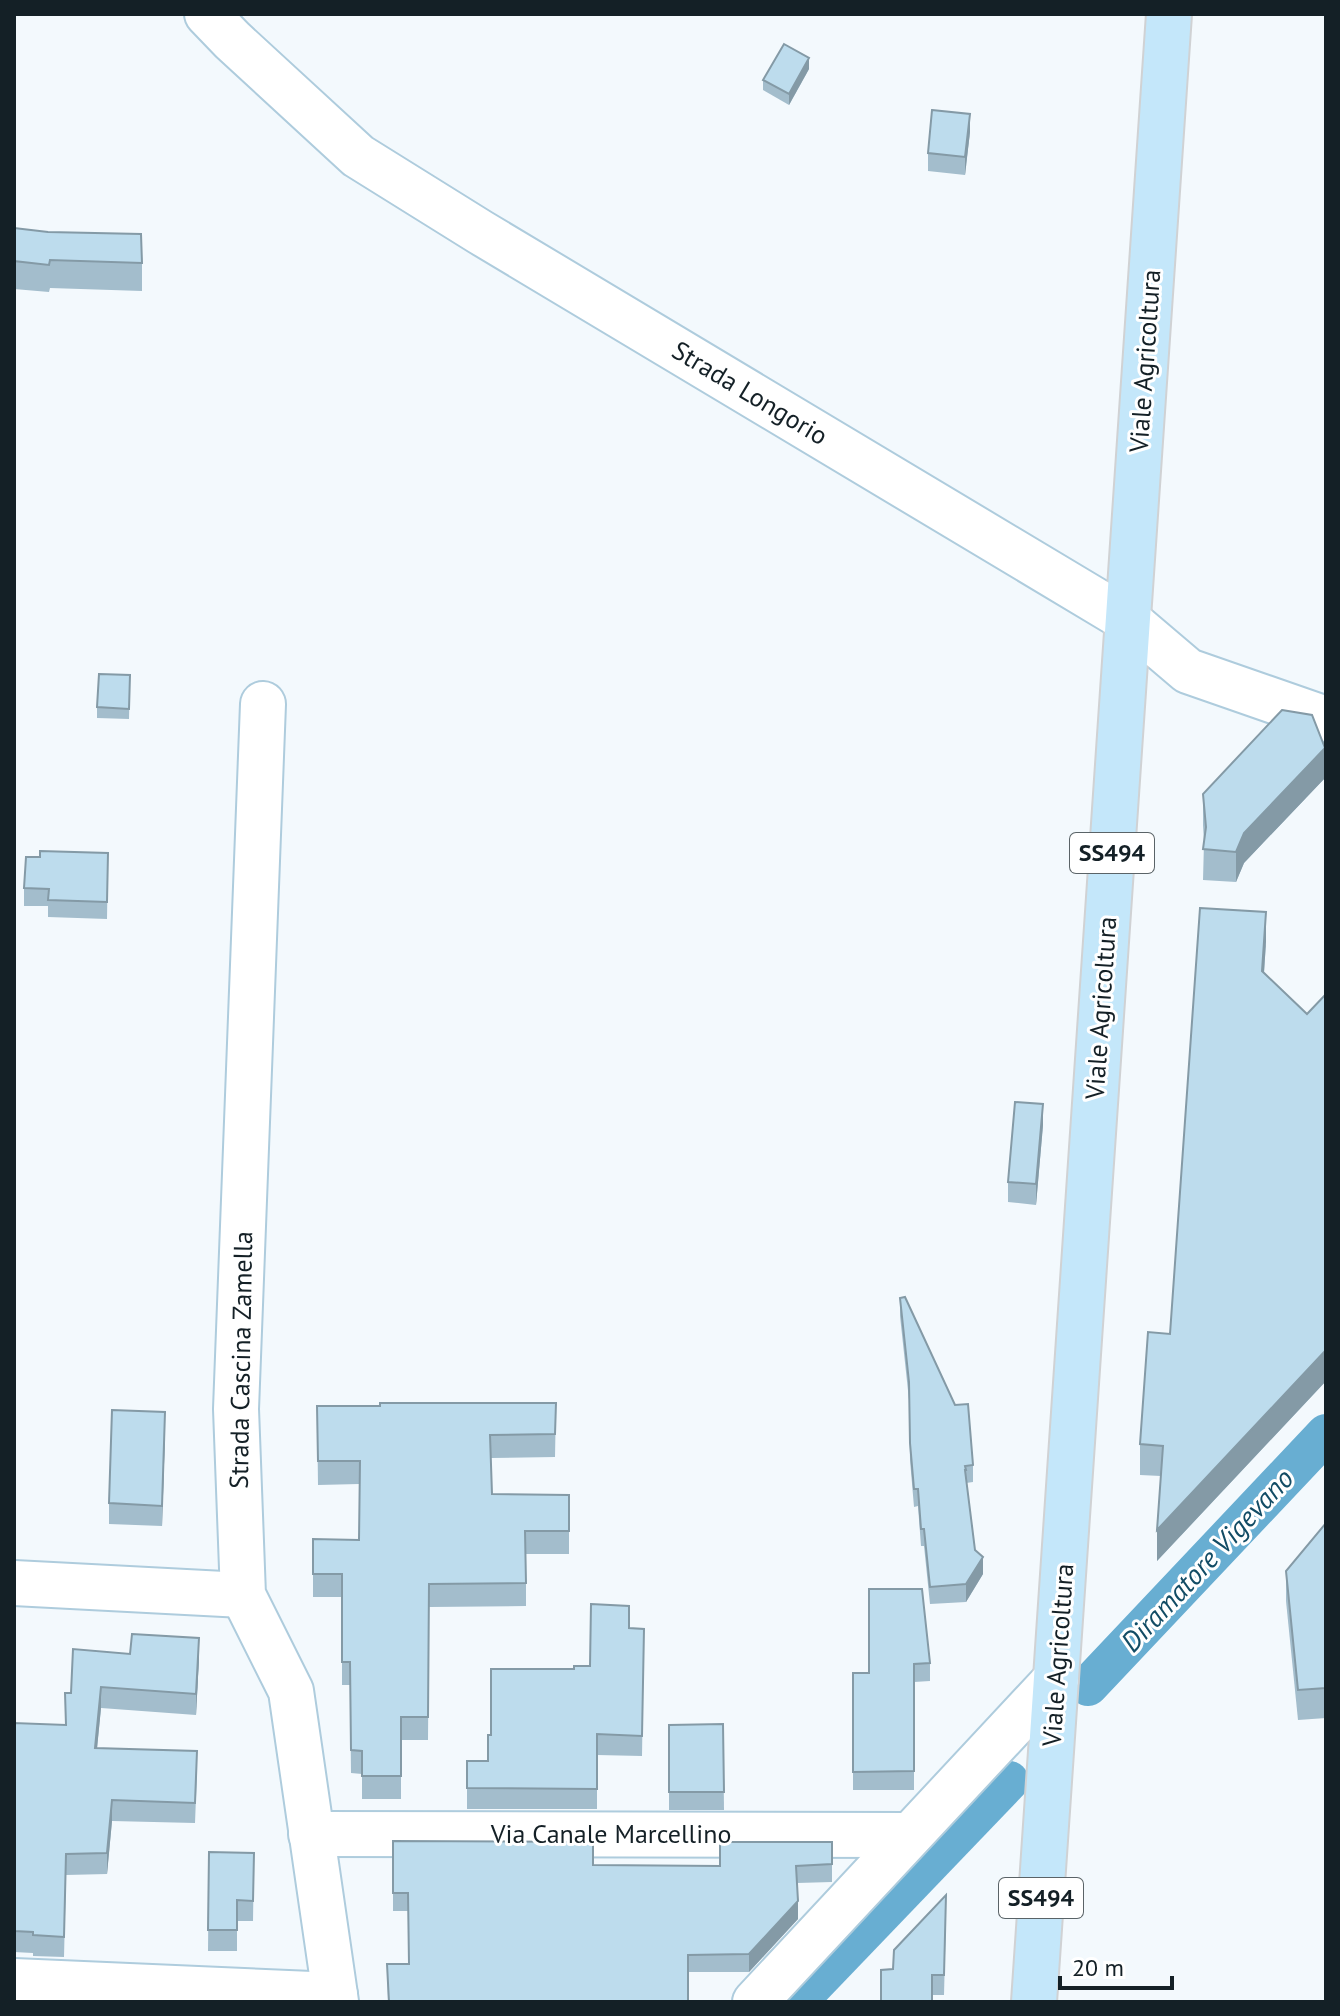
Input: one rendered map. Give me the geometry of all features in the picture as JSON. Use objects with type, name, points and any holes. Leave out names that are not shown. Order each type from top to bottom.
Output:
[{"type":"main road","name":"Viale Agricoltura","points":[[1034,2002],[1169,14]]},
{"type":"street","name":"Strada Longorio","points":[[207,14],[358,156],[1128,620],[1188,671],[1326,719]]},
{"type":"street","name":"Strada Cascina Zamella","points":[[263,704],[236,1409],[243,1595],[291,1691],[336,1998]]},
{"type":"street","points":[[14,1583],[243,1595]]},
{"type":"street","points":[[755,2002],[910,1835],[1055,1686]]},
{"type":"street","name":"Via Canale Marcellino","points":[[311,1834],[910,1835]]},
{"type":"street","points":[[14,1981],[336,1998]]},
{"type":"building","points":[[784,44],[809,58],[789,94],[763,80]]},
{"type":"building","points":[[932,110],[970,114],[965,157],[928,153]]},
{"type":"building","points":[[14,228],[141,234],[142,263],[50,260],[49,265],[14,261]]},
{"type":"building","points":[[99,674],[130,675],[129,709],[97,707]]},
{"type":"building","points":[[1282,710],[1312,715],[1325,748],[1244,833],[1236,852],[1203,849],[1206,827],[1203,794]]},
{"type":"building","points":[[40,851],[108,853],[107,902],[48,900],[49,889],[24,888],[26,857],[40,857]]},
{"type":"building","points":[[1200,908],[1266,912],[1262,971],[1307,1014],[1326,994],[1326,1350],[1157,1530],[1163,1446],[1140,1444],[1148,1332],[1170,1334]]},
{"type":"building","points":[[1015,1102],[1043,1104],[1036,1184],[1008,1182]]},
{"type":"building","points":[[905,1297],[955,1405],[968,1404],[973,1465],[965,1466],[965,1470],[975,1550],[983,1557],[966,1584],[930,1587],[910,1443],[909,1382],[900,1298]]},
{"type":"building","points":[[380,1403],[556,1403],[555,1434],[490,1435],[492,1494],[569,1495],[569,1531],[525,1531],[526,1583],[429,1584],[428,1717],[401,1717],[401,1776],[362,1776],[362,1751],[351,1750],[350,1662],[342,1662],[342,1574],[313,1574],[313,1539],[359,1540],[360,1461],[318,1461],[317,1406],[380,1406]]},
{"type":"building","points":[[112,1410],[165,1412],[162,1506],[109,1503]]},
{"type":"building","points":[[1326,1523],[1326,1688],[1298,1690],[1286,1571]]},
{"type":"building","points":[[869,1589],[922,1589],[930,1663],[914,1664],[914,1771],[853,1772],[853,1673],[869,1673]]},
{"type":"building","points":[[591,1604],[629,1606],[629,1628],[644,1629],[642,1736],[597,1734],[597,1789],[467,1788],[467,1761],[488,1761],[491,1669],[574,1669],[574,1666],[590,1666]]},
{"type":"building","points":[[132,1634],[199,1638],[196,1694],[101,1687],[95,1748],[197,1751],[195,1803],[112,1800],[107,1853],[66,1854],[64,1937],[14,1931],[14,1723],[66,1725],[65,1693],[71,1693],[73,1649],[130,1654]]},
{"type":"building","points":[[723,1724],[724,1792],[669,1792],[669,1725]]},
{"type":"building","points":[[393,1841],[593,1842],[593,1865],[720,1866],[720,1842],[832,1842],[832,1864],[796,1866],[798,1901],[749,1954],[688,1955],[688,2002],[389,2002],[387,1964],[409,1964],[408,1893],[393,1893]]},
{"type":"building","points":[[209,1852],[254,1853],[253,1901],[237,1900],[237,1930],[208,1930]]},
{"type":"building","points":[[946,1895],[944,1975],[932,1975],[932,2002],[881,2002],[881,1970],[893,1969],[894,1950]]},
{"type":"waterway","name":"Diramatore Vigevano","points":[[1088,1686],[1326,1434]]},
{"type":"waterway","name":"Diramatore Vigevano","points":[[797,2002],[1009,1781]]}]
